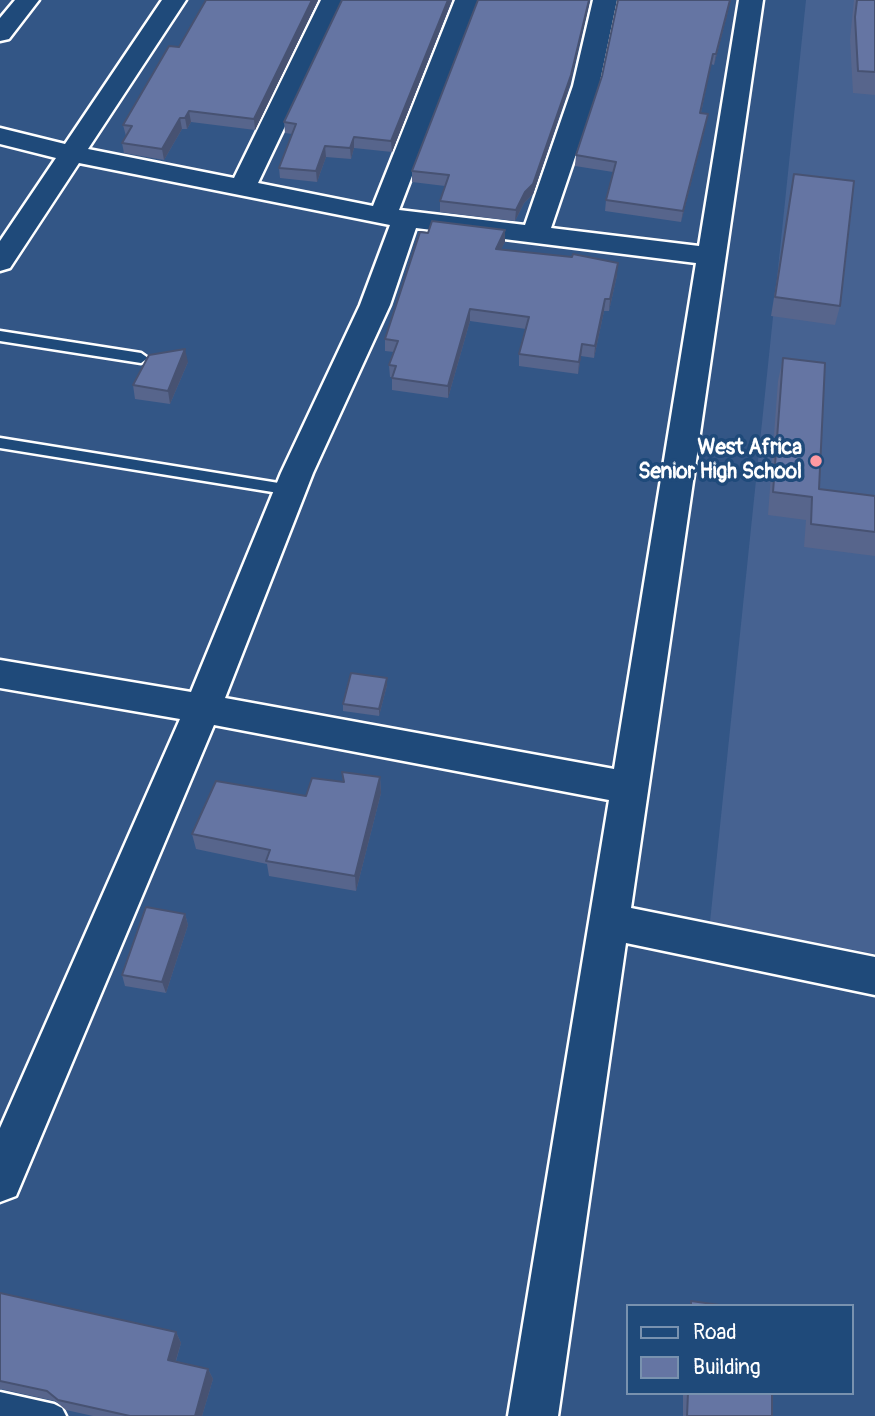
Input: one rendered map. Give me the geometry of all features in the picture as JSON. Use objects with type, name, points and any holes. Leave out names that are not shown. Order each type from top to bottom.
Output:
[{"type":"street","points":[[0,34],[27,0]]},
{"type":"street","points":[[0,262],[174,0]]},
{"type":"street","points":[[242,188],[333,0]]},
{"type":"street","points":[[0,1180],[203,708],[290,490],[340,375],[375,305],[394,218],[467,0]]},
{"type":"street","points":[[535,235],[586,86],[605,0]]},
{"type":"street","points":[[533,1416],[751,0]]},
{"type":"street","points":[[0,136],[70,153],[394,218],[711,256]]},
{"type":"street","points":[[0,674],[203,708],[629,789]]},
{"type":"street","points":[[608,921],[875,976]]},
{"type":"lane","points":[[0,336],[141,358]]},
{"type":"lane","points":[[0,443],[290,490]]},
{"type":"lane","points":[[0,1404],[54,1416]]},
{"type":"shaded area","name":"West Africa Senior High School","points":[[806,0],[875,0],[875,954],[710,922]]},
{"type":"building","points":[[206,0],[312,0],[254,119],[189,111],[185,118],[180,118],[162,149],[122,143],[132,126],[123,125],[169,46],[179,47]]},
{"type":"building","points":[[342,0],[448,0],[391,141],[354,137],[350,148],[325,146],[316,171],[279,168],[296,124],[284,122]]},
{"type":"building","points":[[478,0],[589,0],[571,75],[533,184],[525,192],[516,210],[440,201],[449,175],[412,171]]},
{"type":"building","points":[[618,0],[730,0],[716,54],[713,54],[700,113],[708,114],[683,211],[606,200],[616,162],[576,155],[602,76]]},
{"type":"building","points":[[857,0],[875,0],[875,72],[858,71],[855,17]]},
{"type":"building","points":[[794,174],[854,181],[840,306],[775,297]]},
{"type":"building","points":[[432,221],[505,230],[496,249],[572,257],[573,254],[618,263],[610,299],[605,299],[595,346],[582,344],[579,362],[519,354],[529,317],[470,309],[448,386],[392,378],[396,366],[389,365],[398,341],[385,339],[420,232],[428,233]]},
{"type":"building","points":[[185,349],[168,391],[133,385],[149,355]]},
{"type":"building","points":[[783,358],[825,363],[819,489],[875,496],[875,532],[811,524],[812,497],[773,492]]},
{"type":"building","points":[[351,673],[387,678],[379,709],[343,704]]},
{"type":"building","points":[[342,772],[380,777],[355,876],[266,861],[270,850],[192,834],[216,781],[306,796],[312,778],[344,782]]},
{"type":"building","points":[[146,907],[185,914],[162,982],[122,975]]},
{"type":"building","points":[[0,1293],[176,1332],[168,1360],[208,1369],[195,1416],[130,1416],[58,1400],[47,1391],[0,1381]]},
{"type":"building","points":[[691,1301],[713,1304],[691,1304]]},
{"type":"building","points":[[688,1395],[772,1395],[772,1416],[687,1416]]},
{"type":"place","name":"West Africa Senior High School","points":[[816,461]]}]
